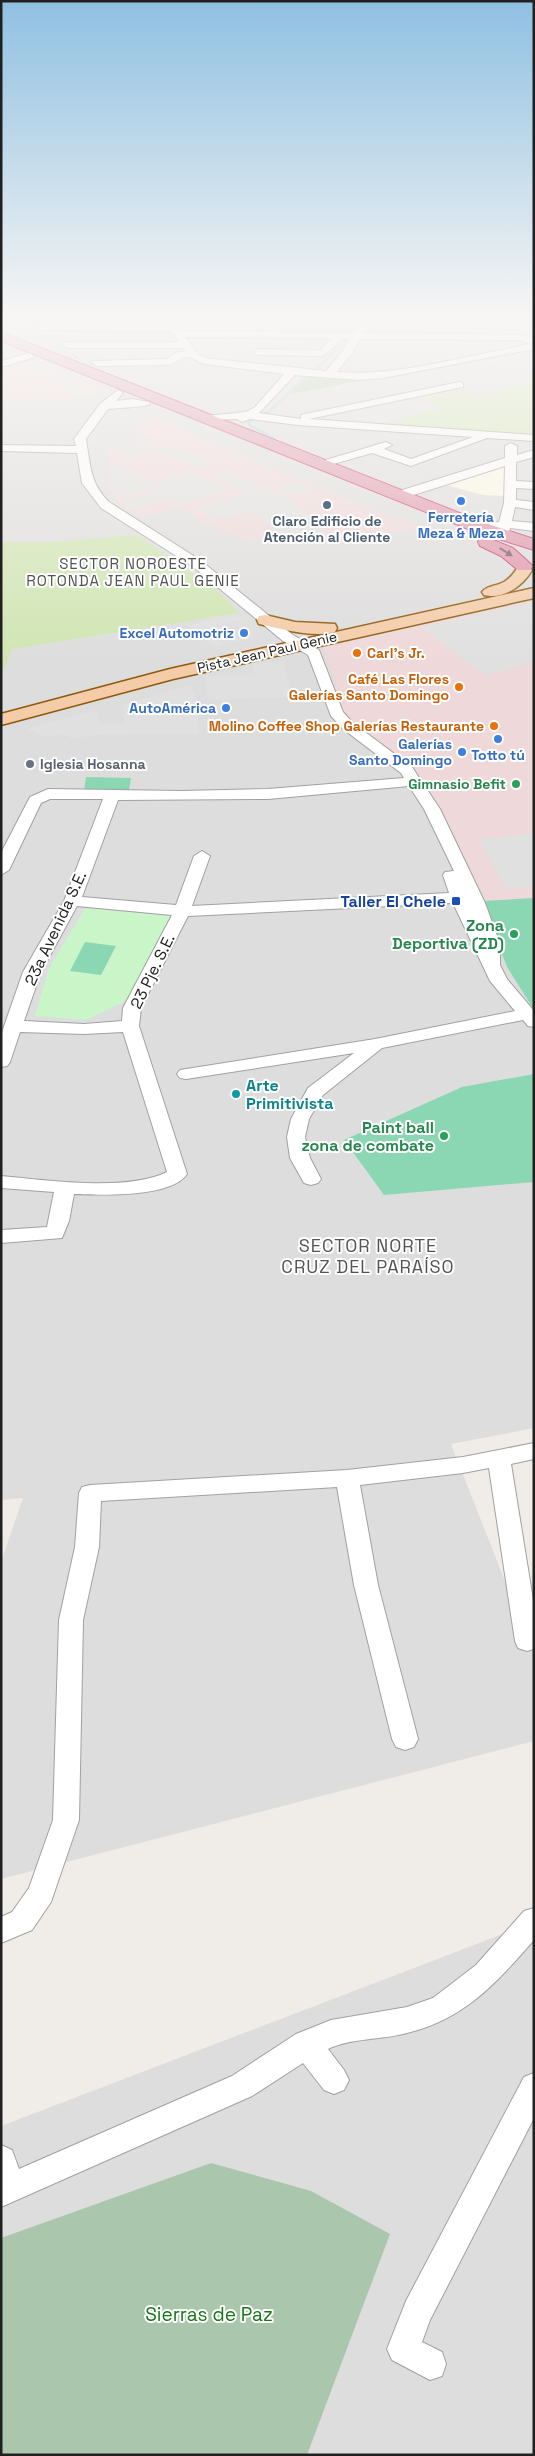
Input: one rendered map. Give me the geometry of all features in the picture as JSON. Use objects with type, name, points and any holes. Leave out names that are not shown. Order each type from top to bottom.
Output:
[{"type":"highway","points":[[218,434],[484,541],[507,552],[529,568]]},
{"type":"highway","points":[[248,434],[479,527],[504,530],[534,545]]},
{"type":"main road","name":"Pista Jean Paul Genie","points":[[1,720],[170,674],[496,591],[514,583],[529,568]]},
{"type":"main road","name":"Pista Jean Paul Genie","points":[[332,633],[534,593]]},
{"type":"main road","points":[[265,620],[332,633]]},
{"type":"main road","points":[[287,644],[295,653],[311,656],[332,633]]},
{"type":"main road","name":"Pista Jean Paul Genie","points":[[1,710],[152,670],[287,644]]},
{"type":"street","points":[[84,434],[80,439],[87,485],[92,494],[105,505],[196,563],[265,620],[287,644]]},
{"type":"street","points":[[323,464],[400,442],[406,439],[402,434]]},
{"type":"street","points":[[477,434],[534,438]]},
{"type":"street","points":[[373,449],[411,463],[481,438],[484,434]]},
{"type":"street","points":[[510,435],[512,484],[504,530],[534,527]]},
{"type":"street","points":[[1,448],[83,450]]},
{"type":"street","points":[[442,452],[483,467]]},
{"type":"street","points":[[400,495],[483,467],[511,463],[534,453]]},
{"type":"street","points":[[511,463],[526,468]]},
{"type":"street","points":[[512,484],[534,486]]},
{"type":"street","points":[[510,503],[534,506]]},
{"type":"street","points":[[311,656],[316,701]]},
{"type":"street","points":[[311,656],[336,713],[348,726],[393,758],[415,780],[432,809],[467,897]]},
{"type":"street","points":[[323,719],[347,739],[382,761],[406,782],[414,793],[448,869],[458,877],[466,894],[498,981],[530,1018]]},
{"type":"street","points":[[4,864],[35,800],[41,796],[58,793],[182,796],[268,794],[406,782]]},
{"type":"street","name":"23a Avenida S.E.","points":[[1,1062],[32,972],[72,901],[113,794]]},
{"type":"street","name":"23 Pje. S.E.","points":[[65,1188],[135,1186],[171,1180],[177,1174],[130,1026],[132,1008],[182,911],[202,856]]},
{"type":"street","points":[[72,901],[182,911],[467,897]]},
{"type":"street","points":[[186,1074],[530,1018]]},
{"type":"street","points":[[13,1026],[84,1029],[130,1026]]},
{"type":"street","points":[[311,1179],[300,1158],[296,1136],[300,1119],[315,1092],[376,1044]]},
{"type":"street","points":[[1,1182],[65,1188],[55,1233],[1,1237]]},
{"type":"street","points":[[1,1931],[22,1921],[41,1893],[66,1820],[71,1620],[87,1547],[90,1493],[347,1478],[463,1465],[534,1451]]},
{"type":"street","points":[[499,1458],[528,1641]]},
{"type":"street","points":[[347,1478],[366,1585],[405,1740]]},
{"type":"street","points":[[1,2160],[6,2189],[242,2086],[306,2044],[331,2033],[407,2020],[442,2008],[486,1974],[532,1925]]},
{"type":"street","points":[[306,2044],[334,2080]]},
{"type":"street","points":[[430,2364],[404,2349],[417,2312],[534,2087]]},
{"type":"shaded area","points":[[1,434],[534,434],[534,1428],[451,1444],[534,1655],[534,1741],[1,1879],[1,1562],[23,1498],[1,1500]]},
{"type":"shaded area","points":[[142,434],[189,434],[388,516],[403,518],[422,528],[336,536],[290,544],[240,538],[198,521],[181,506],[141,518],[119,503],[107,482],[108,451],[149,439]]},
{"type":"shaded area","points":[[139,444],[158,445],[173,451],[179,450],[211,463],[197,468],[151,449],[126,456],[115,451]]},
{"type":"shaded area","points":[[116,465],[156,483],[188,472],[230,489],[182,505],[167,498],[133,509],[122,502],[156,492],[149,489],[123,497],[113,492],[109,478],[111,466]]},
{"type":"shaded area","points":[[503,466],[506,467],[505,496],[483,495],[438,483]]},
{"type":"shaded area","points":[[224,470],[255,485],[279,492],[315,520],[326,535],[290,543],[251,511],[212,520],[195,508],[248,493],[211,474]]},
{"type":"shaded area","points":[[302,483],[312,491],[286,495],[277,487]]},
{"type":"shaded area","name":"Galerías Santo Domingo","points":[[534,601],[534,898],[482,901],[433,796],[404,761],[350,724],[337,698],[334,678],[323,647]]},
{"type":"shaded area","points":[[534,603],[534,663],[485,675],[421,627]]},
{"type":"shaded area","points":[[245,616],[247,618],[210,626],[214,630],[205,632],[209,636],[214,634],[222,642],[251,636],[253,638],[212,646],[187,625]]},
{"type":"shaded area","points":[[285,662],[291,697],[208,700],[205,676],[255,675],[253,663]]},
{"type":"shaded area","points":[[190,685],[197,698],[199,734],[95,735],[72,739],[65,734],[47,737],[26,728],[96,710],[101,724],[125,723],[123,705]]},
{"type":"shaded area","points":[[534,834],[534,887],[506,889],[479,839]]},
{"type":"shaded area","points":[[534,1922],[534,2455],[1,2455],[1,2126]]},
{"type":"green space","points":[[460,434],[534,434],[534,439]]},
{"type":"green space","points":[[137,535],[217,590],[240,613],[12,649],[1,676],[1,542],[51,542]]},
{"type":"green space","points":[[86,777],[131,778],[129,791],[84,791]]},
{"type":"green space","name":"Zona Deportiva (ZD)","points":[[534,898],[534,1010],[507,967],[482,901]]},
{"type":"green space","points":[[85,908],[177,916],[130,999],[86,1020],[35,1016],[49,968]]},
{"type":"green space","points":[[85,942],[116,946],[101,975],[70,971]]},
{"type":"green space","name":"Paint ball zona de combate","points":[[534,1074],[534,1182],[384,1195],[344,1140],[462,1087]]},
{"type":"green space","name":"Sierras de Paz","points":[[211,2163],[311,2191],[390,2234],[307,2455],[1,2455],[1,2238]]},
{"type":"waterway","points":[[265,434],[274,438]]},
{"type":"place","name":"Ferretería Meza & Meza","points":[[461,501]]},
{"type":"place","name":"Claro Edificio de Atención al Cliente","points":[[327,505]]},
{"type":"place","name":"Excel Automotriz","points":[[244,633]]},
{"type":"place","name":"Carl's Jr.","points":[[357,653]]},
{"type":"place","name":"Café Las Flores Galerías Santo Domingo","points":[[459,687]]},
{"type":"place","name":"AutoAmérica","points":[[226,708]]},
{"type":"place","name":"Molino Coffee Shop Galerías Restaurante","points":[[494,726]]},
{"type":"place","name":"Totto tú","points":[[498,739]]},
{"type":"place","name":"Galerías Santo Domingo","points":[[462,752]]},
{"type":"place","name":"Iglesia Hosanna","points":[[30,764]]},
{"type":"place","name":"Gimnasio Befit","points":[[516,784]]},
{"type":"place","name":"Taller El Chele","points":[[456,901]]},
{"type":"place","name":"Zona Deportiva (ZD)","points":[[514,934]]},
{"type":"place","name":"Arte Primitivista","points":[[236,1094]]},
{"type":"place","name":"Paint ball zona de combate","points":[[444,1136]]},
{"type":"district","name":"SECTOR NOROESTE ROTONDA JEAN PAUL GENIE","points":[[133,572]]},
{"type":"district","name":"SECTOR NORTE CRUZ DEL PARAÍSO","points":[[368,1256]]}]
